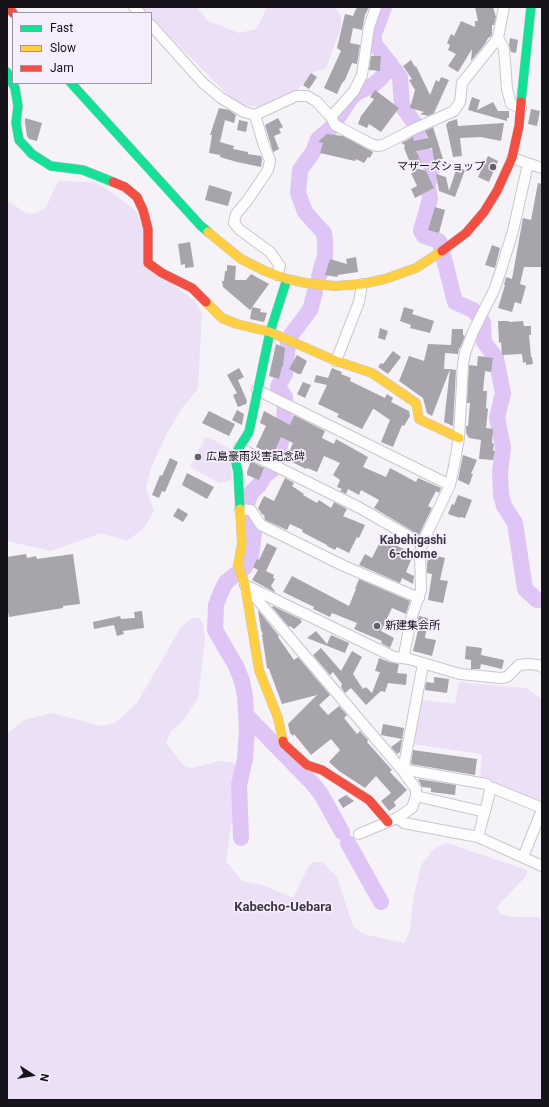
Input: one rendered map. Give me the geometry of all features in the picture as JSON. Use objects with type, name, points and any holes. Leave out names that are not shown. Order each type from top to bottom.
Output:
[{"type":"street","points":[[333,121],[354,91],[362,75],[369,27],[376,7]]},
{"type":"street","points":[[152,26],[203,83],[221,98],[244,112],[255,115],[296,96],[307,96],[316,101],[333,121],[359,139],[377,146],[383,145],[454,111],[460,102],[462,84],[498,38],[504,7]]},
{"type":"street","points":[[72,84],[200,225],[221,244],[241,259],[287,279],[306,283],[335,286],[362,284],[385,279],[416,268],[448,247],[466,233],[484,212],[498,191],[512,158],[519,126],[531,7]]},
{"type":"street","points":[[498,38],[504,50],[507,89],[511,104],[521,108]]},
{"type":"street","points":[[7,72],[12,82]]},
{"type":"street","points":[[13,84],[18,106],[16,123],[19,140],[32,154],[51,166],[83,170],[125,187],[137,197],[143,210],[148,229],[146,250],[148,263],[162,273],[192,288],[222,318],[237,324],[270,332],[336,361],[372,374],[416,403],[419,419],[459,438]]},
{"type":"street","points":[[255,115],[264,146],[270,160],[268,170],[247,201],[236,214],[234,223],[240,230],[270,252],[280,266],[277,275]]},
{"type":"street","points":[[512,158],[542,168]]},
{"type":"street","points":[[405,658],[404,655],[411,620],[420,598],[420,553],[422,544],[450,485],[459,438],[463,364],[465,353],[495,288],[501,270],[513,231],[528,164]]},
{"type":"street","points":[[287,279],[270,332],[249,432],[239,448],[235,458],[244,510],[242,544],[238,565],[246,585],[259,670],[278,718],[284,744],[307,765],[322,770],[369,800],[393,820],[478,837],[542,866]]},
{"type":"street","points":[[336,361],[359,302],[362,284]]},
{"type":"street","points":[[257,390],[450,485]]},
{"type":"street","points":[[239,448],[360,508],[422,544]]},
{"type":"street","points":[[244,510],[251,510],[261,525],[344,566],[420,598]]},
{"type":"street","points":[[246,585],[394,657],[405,658],[460,674],[501,678],[507,677],[519,665],[528,664],[542,667]]},
{"type":"street","points":[[246,585],[416,789],[416,796],[412,808],[393,820],[360,834]]},
{"type":"street","points":[[402,771],[423,664]]},
{"type":"street","points":[[402,771],[407,770],[486,784],[491,788],[542,809],[522,857]]},
{"type":"street","points":[[478,837],[491,788]]},
{"type":"street","points":[[416,796],[485,812]]},
{"type":"shaded area","points":[[141,7],[197,7],[208,21],[239,33],[256,29],[266,7],[335,7],[341,17],[341,27],[326,68],[312,73],[294,94],[268,106],[246,106],[230,97],[152,19],[152,12],[145,12]]},
{"type":"shaded area","points":[[60,181],[95,182],[107,189],[136,211],[143,229],[147,265],[195,301],[202,313],[198,389],[183,407],[166,435],[151,468],[146,488],[154,511],[144,528],[127,541],[101,533],[51,551],[7,541],[7,202],[8,201],[26,213],[33,214],[46,207]]},
{"type":"shaded area","points":[[208,437],[230,449],[232,480],[220,483],[190,467],[205,438]]},
{"type":"shaded area","points":[[192,618],[198,618],[203,623],[205,639],[198,698],[182,722],[171,731],[166,743],[185,767],[192,768],[220,761],[234,763],[239,770],[226,861],[242,881],[262,885],[293,898],[308,867],[314,862],[322,862],[337,877],[353,926],[363,934],[404,943],[410,931],[413,900],[421,865],[434,849],[447,843],[527,870],[526,876],[497,907],[500,914],[514,917],[542,918],[542,1100],[7,1100],[7,734],[24,720],[52,713],[101,726],[115,723],[137,703],[181,627]]},
{"type":"shaded area","points":[[459,682],[526,688],[542,699],[542,807],[480,779],[482,754],[412,744],[417,699],[455,704]]},
{"type":"building","points":[[357,7],[369,7],[365,15],[362,30],[353,28],[350,43],[360,45],[357,64],[352,63],[337,94],[324,88],[341,51],[337,48],[345,14],[353,16]]},
{"type":"building","points":[[475,7],[493,7],[496,17],[494,25],[492,25],[492,35],[488,38],[471,61],[472,49],[458,72],[448,66],[456,54],[448,50],[450,45],[447,43],[451,34],[454,36],[461,21],[475,27],[475,21],[478,21]]},
{"type":"building","points":[[510,38],[518,40],[516,53],[511,52],[509,45]]},
{"type":"building","points":[[371,56],[381,56],[380,71],[369,70]]},
{"type":"building","points":[[411,60],[415,67],[416,66],[430,95],[436,80],[439,82],[441,77],[449,80],[434,113],[428,116],[420,114],[424,112],[410,108],[415,90],[409,80],[412,79],[403,66]]},
{"type":"building","points":[[311,73],[317,77],[309,89],[303,85]]},
{"type":"building","points":[[375,90],[399,108],[381,132],[369,124],[367,128],[358,124],[361,116],[374,99],[370,97]]},
{"type":"building","points":[[472,97],[480,100],[477,110],[493,102],[498,111],[509,111],[509,118],[507,118],[507,121],[468,110]]},
{"type":"building","points":[[219,108],[229,110],[236,115],[234,123],[225,120],[220,142],[234,146],[233,149],[248,152],[248,154],[261,156],[261,167],[237,162],[220,157],[220,155],[209,153],[212,135],[210,135]]},
{"type":"building","points":[[531,109],[540,111],[537,126],[528,124]]},
{"type":"building","points":[[25,118],[42,123],[37,141],[29,139],[27,136]]},
{"type":"building","points":[[278,118],[283,127],[279,129],[281,133],[274,136],[279,149],[273,152],[265,125]]},
{"type":"building","points":[[457,119],[458,126],[504,123],[501,141],[481,137],[460,138],[462,156],[453,157],[446,124]]},
{"type":"building","points":[[239,120],[248,122],[246,132],[237,130]]},
{"type":"building","points":[[433,127],[443,159],[434,160],[432,148],[416,151],[423,166],[415,168],[426,171],[434,188],[415,198],[411,189],[417,186],[411,173],[414,172],[404,148],[405,145],[401,143],[413,137],[414,141],[428,138],[425,131]]},
{"type":"building","points":[[327,134],[343,136],[373,152],[370,158],[368,157],[364,163],[356,159],[355,161],[320,153],[323,143],[318,142]]},
{"type":"building","points":[[488,156],[498,161],[489,182],[478,177]]},
{"type":"building","points":[[455,166],[465,170],[455,197],[439,191],[436,174],[446,177],[449,191],[456,170]]},
{"type":"building","points":[[538,183],[542,184],[542,267],[524,267],[520,284],[526,286],[521,304],[515,302],[512,312],[498,308],[506,277],[512,279],[523,218],[531,220]]},
{"type":"building","points":[[209,185],[232,192],[228,206],[205,200]]},
{"type":"building","points":[[435,207],[445,210],[439,233],[428,230]]},
{"type":"building","points":[[190,242],[194,267],[185,268],[185,264],[181,265],[178,244]]},
{"type":"building","points":[[492,245],[500,248],[495,268],[485,265]]},
{"type":"building","points":[[356,257],[358,272],[338,275],[337,277],[325,275],[330,259],[347,264],[346,259]]},
{"type":"building","points":[[227,265],[236,266],[235,280],[246,280],[251,274],[269,284],[250,310],[223,287],[222,281],[224,281]]},
{"type":"building","points":[[252,307],[261,309],[260,312],[267,313],[264,322],[250,319]]},
{"type":"building","points":[[404,307],[414,310],[412,314],[434,321],[430,333],[410,328],[411,325],[400,321]]},
{"type":"building","points":[[498,321],[523,321],[524,326],[531,326],[531,335],[529,335],[533,364],[526,365],[526,362],[523,363],[522,354],[502,355],[501,342],[499,343]]},
{"type":"building","points":[[380,328],[388,331],[385,340],[378,338]]},
{"type":"building","points":[[452,329],[463,329],[463,335],[465,336],[459,348],[458,354],[445,353],[444,369],[450,369],[432,416],[427,413],[423,398],[399,381],[409,356],[424,361],[428,344],[451,345]]},
{"type":"building","points":[[276,344],[285,348],[283,366],[279,379],[269,376]]},
{"type":"building","points":[[393,351],[401,357],[388,374],[378,367],[381,363],[383,364]]},
{"type":"building","points":[[297,355],[307,361],[301,374],[289,369]]},
{"type":"building","points":[[478,356],[493,358],[491,372],[485,371],[483,391],[487,391],[486,408],[488,409],[486,428],[493,429],[492,443],[494,444],[493,451],[495,451],[493,460],[479,459],[481,440],[469,438],[466,433],[470,403],[467,403],[469,365],[477,366]]},
{"type":"building","points":[[239,368],[244,377],[238,380],[247,401],[246,404],[238,407],[233,395],[237,393],[227,375]]},
{"type":"building","points":[[332,368],[351,378],[350,381],[385,398],[387,394],[393,398],[391,402],[409,411],[410,416],[404,426],[402,425],[393,447],[381,442],[390,420],[374,409],[362,429],[337,417],[339,414],[318,404],[327,385],[314,382],[316,375],[328,378]]},
{"type":"building","points":[[450,369],[456,370],[453,426],[444,422]]},
{"type":"building","points":[[303,382],[311,385],[305,398],[297,394]]},
{"type":"building","points":[[237,410],[244,414],[242,425],[232,420]]},
{"type":"building","points":[[209,411],[235,424],[229,436],[202,423]]},
{"type":"building","points":[[264,411],[290,425],[294,415],[325,431],[322,438],[334,444],[336,439],[368,457],[363,467],[386,477],[390,468],[416,482],[418,478],[441,488],[439,493],[436,491],[428,506],[432,508],[419,535],[374,508],[379,500],[361,490],[359,495],[348,489],[346,494],[340,491],[342,489],[337,487],[340,480],[333,475],[340,463],[324,456],[317,472],[307,468],[306,469],[286,459],[293,443],[281,437],[273,455],[256,447],[266,426],[260,423]]},
{"type":"building","points":[[463,455],[477,460],[471,474],[473,474],[469,485],[458,480]]},
{"type":"building","points":[[170,458],[178,462],[165,492],[162,491],[159,498],[152,495],[160,475],[162,476]]},
{"type":"building","points":[[251,461],[264,468],[259,480],[247,475]]},
{"type":"building","points":[[187,473],[214,487],[207,499],[182,485]]},
{"type":"building","points":[[285,478],[294,483],[292,486],[304,494],[303,495],[317,503],[319,500],[331,508],[334,502],[347,509],[343,516],[365,525],[359,538],[357,537],[349,553],[337,547],[335,550],[302,532],[303,530],[290,524],[287,530],[265,520],[264,515],[258,508],[264,496],[274,501]]},
{"type":"building","points":[[458,495],[472,500],[465,518],[448,514]]},
{"type":"building","points":[[178,508],[188,514],[183,522],[173,516]]},
{"type":"building","points":[[383,536],[393,542],[392,544],[414,553],[406,572],[414,576],[413,584],[402,578],[400,583],[359,565],[365,554],[372,558]]},
{"type":"building","points":[[267,543],[277,548],[266,571],[274,575],[273,578],[275,579],[271,586],[276,593],[252,580],[258,570],[253,567],[257,559],[259,560]]},
{"type":"building","points":[[26,554],[27,558],[36,556],[37,559],[73,554],[80,604],[9,617],[8,612],[7,613],[7,557]]},
{"type":"building","points":[[429,554],[445,558],[440,580],[448,581],[443,603],[428,600],[432,574],[427,573]]},
{"type":"building","points":[[292,576],[349,606],[359,579],[410,601],[406,614],[392,608],[381,631],[394,638],[390,648],[381,643],[382,641],[354,629],[357,623],[332,613],[330,617],[313,609],[314,607],[283,592]]},
{"type":"building","points":[[273,606],[300,619],[302,622],[294,629],[290,626],[289,627],[272,607]]},
{"type":"building","points":[[258,610],[279,636],[278,637],[294,660],[298,657],[330,695],[319,705],[328,715],[339,706],[347,715],[344,718],[357,734],[360,731],[368,740],[367,742],[392,770],[390,772],[407,790],[394,802],[396,806],[389,811],[381,801],[391,793],[376,776],[365,788],[339,771],[329,762],[340,750],[331,739],[311,755],[294,734],[293,736],[290,733],[288,724],[317,695],[282,704],[269,669],[267,668],[263,634]]},
{"type":"building","points":[[142,611],[144,628],[123,631],[124,634],[117,636],[114,625],[94,629],[93,622],[120,616],[121,619],[135,618],[134,612]]},
{"type":"building","points":[[419,616],[428,618],[425,638],[436,640],[432,656],[413,651],[419,626],[416,626]]},
{"type":"building","points":[[316,631],[327,644],[331,635],[349,643],[345,653],[307,638]]},
{"type":"building","points":[[466,646],[482,648],[481,655],[504,660],[502,669],[481,664],[480,669],[471,669],[471,660],[465,659]]},
{"type":"building","points":[[321,648],[341,671],[352,651],[362,657],[353,674],[363,689],[366,687],[372,693],[380,672],[375,671],[379,658],[399,664],[397,673],[407,674],[406,685],[388,683],[385,692],[381,691],[366,705],[351,688],[345,693],[341,687],[342,684],[333,672],[330,675],[313,655]]},
{"type":"building","points":[[434,677],[449,679],[447,693],[425,690],[426,682],[434,683]]},
{"type":"building","points":[[383,724],[404,728],[400,752],[397,754],[391,747],[402,739],[381,735]]},
{"type":"building","points":[[413,750],[477,759],[475,775],[411,764]]},
{"type":"building","points":[[418,779],[456,785],[455,795],[431,792],[431,788],[422,787]]},
{"type":"building","points":[[346,795],[354,801],[343,808],[338,800]]},
{"type":"waterway","points":[[384,7],[374,34],[374,43],[400,77],[402,106],[418,128],[419,148],[430,160],[432,166],[428,186],[430,199],[421,231],[424,236],[439,241],[455,302],[473,310],[483,322],[484,342],[496,358],[503,393],[497,418],[503,447],[500,472],[501,495],[504,506],[515,523],[525,589],[537,600],[542,600]]},
{"type":"waterway","points":[[319,276],[325,256],[324,233],[305,212],[298,193],[300,170],[313,152],[318,139],[331,128],[351,98],[380,79],[388,70],[390,63]]},
{"type":"waterway","points":[[241,838],[239,785],[245,759],[247,730],[245,696],[242,681],[236,666],[215,630],[216,605],[226,582],[245,567],[251,557],[254,532],[246,514],[247,503],[251,493],[259,485],[264,476],[272,470],[276,460],[284,430],[285,397],[278,387],[285,374],[288,344],[291,335],[310,310],[315,292]]},
{"type":"waterway","points":[[247,716],[314,785],[321,794],[342,832]]},
{"type":"waterway","points":[[348,843],[381,902]]},
{"type":"traffic: fast","points":[[521,102],[531,7]]},
{"type":"traffic: fast","points":[[7,72],[12,82]]},
{"type":"traffic: fast","points":[[13,84],[18,106],[16,123],[19,140],[32,154],[51,166],[83,170],[113,182]]},
{"type":"traffic: fast","points":[[72,84],[208,232]]},
{"type":"traffic: fast","points":[[240,509],[238,472],[235,458],[239,448],[249,432],[270,332],[287,279]]},
{"type":"traffic: slow","points":[[208,232],[241,259],[265,271],[287,279],[306,283],[335,286],[362,284],[385,279],[416,268],[442,251]]},
{"type":"traffic: slow","points":[[206,302],[222,318],[237,324],[270,332],[336,361],[372,373],[416,403],[419,419],[459,438]]},
{"type":"traffic: slow","points":[[240,509],[242,544],[238,565],[245,585],[259,670],[278,718],[283,741]]},
{"type":"traffic: jam","points":[[8,7],[12,12]]},
{"type":"traffic: jam","points":[[442,251],[466,233],[484,212],[497,191],[512,158],[519,126],[521,102]]},
{"type":"traffic: jam","points":[[113,182],[125,187],[137,197],[143,210],[148,229],[148,263],[162,273],[192,288],[206,302]]},
{"type":"traffic: jam","points":[[283,741],[284,744],[307,765],[322,770],[369,800],[388,822]]},
{"type":"place","name":"マザーズショップ","points":[[493,167]]},
{"type":"place","name":"広島豪雨災害記念碑","points":[[198,457]]},
{"type":"place","name":"新建集会所","points":[[377,626]]},
{"type":"district","name":"Kabehigashi 6-chome","points":[[413,548]]},
{"type":"district","name":"Kabecho-Uebara","points":[[283,908]]}]
